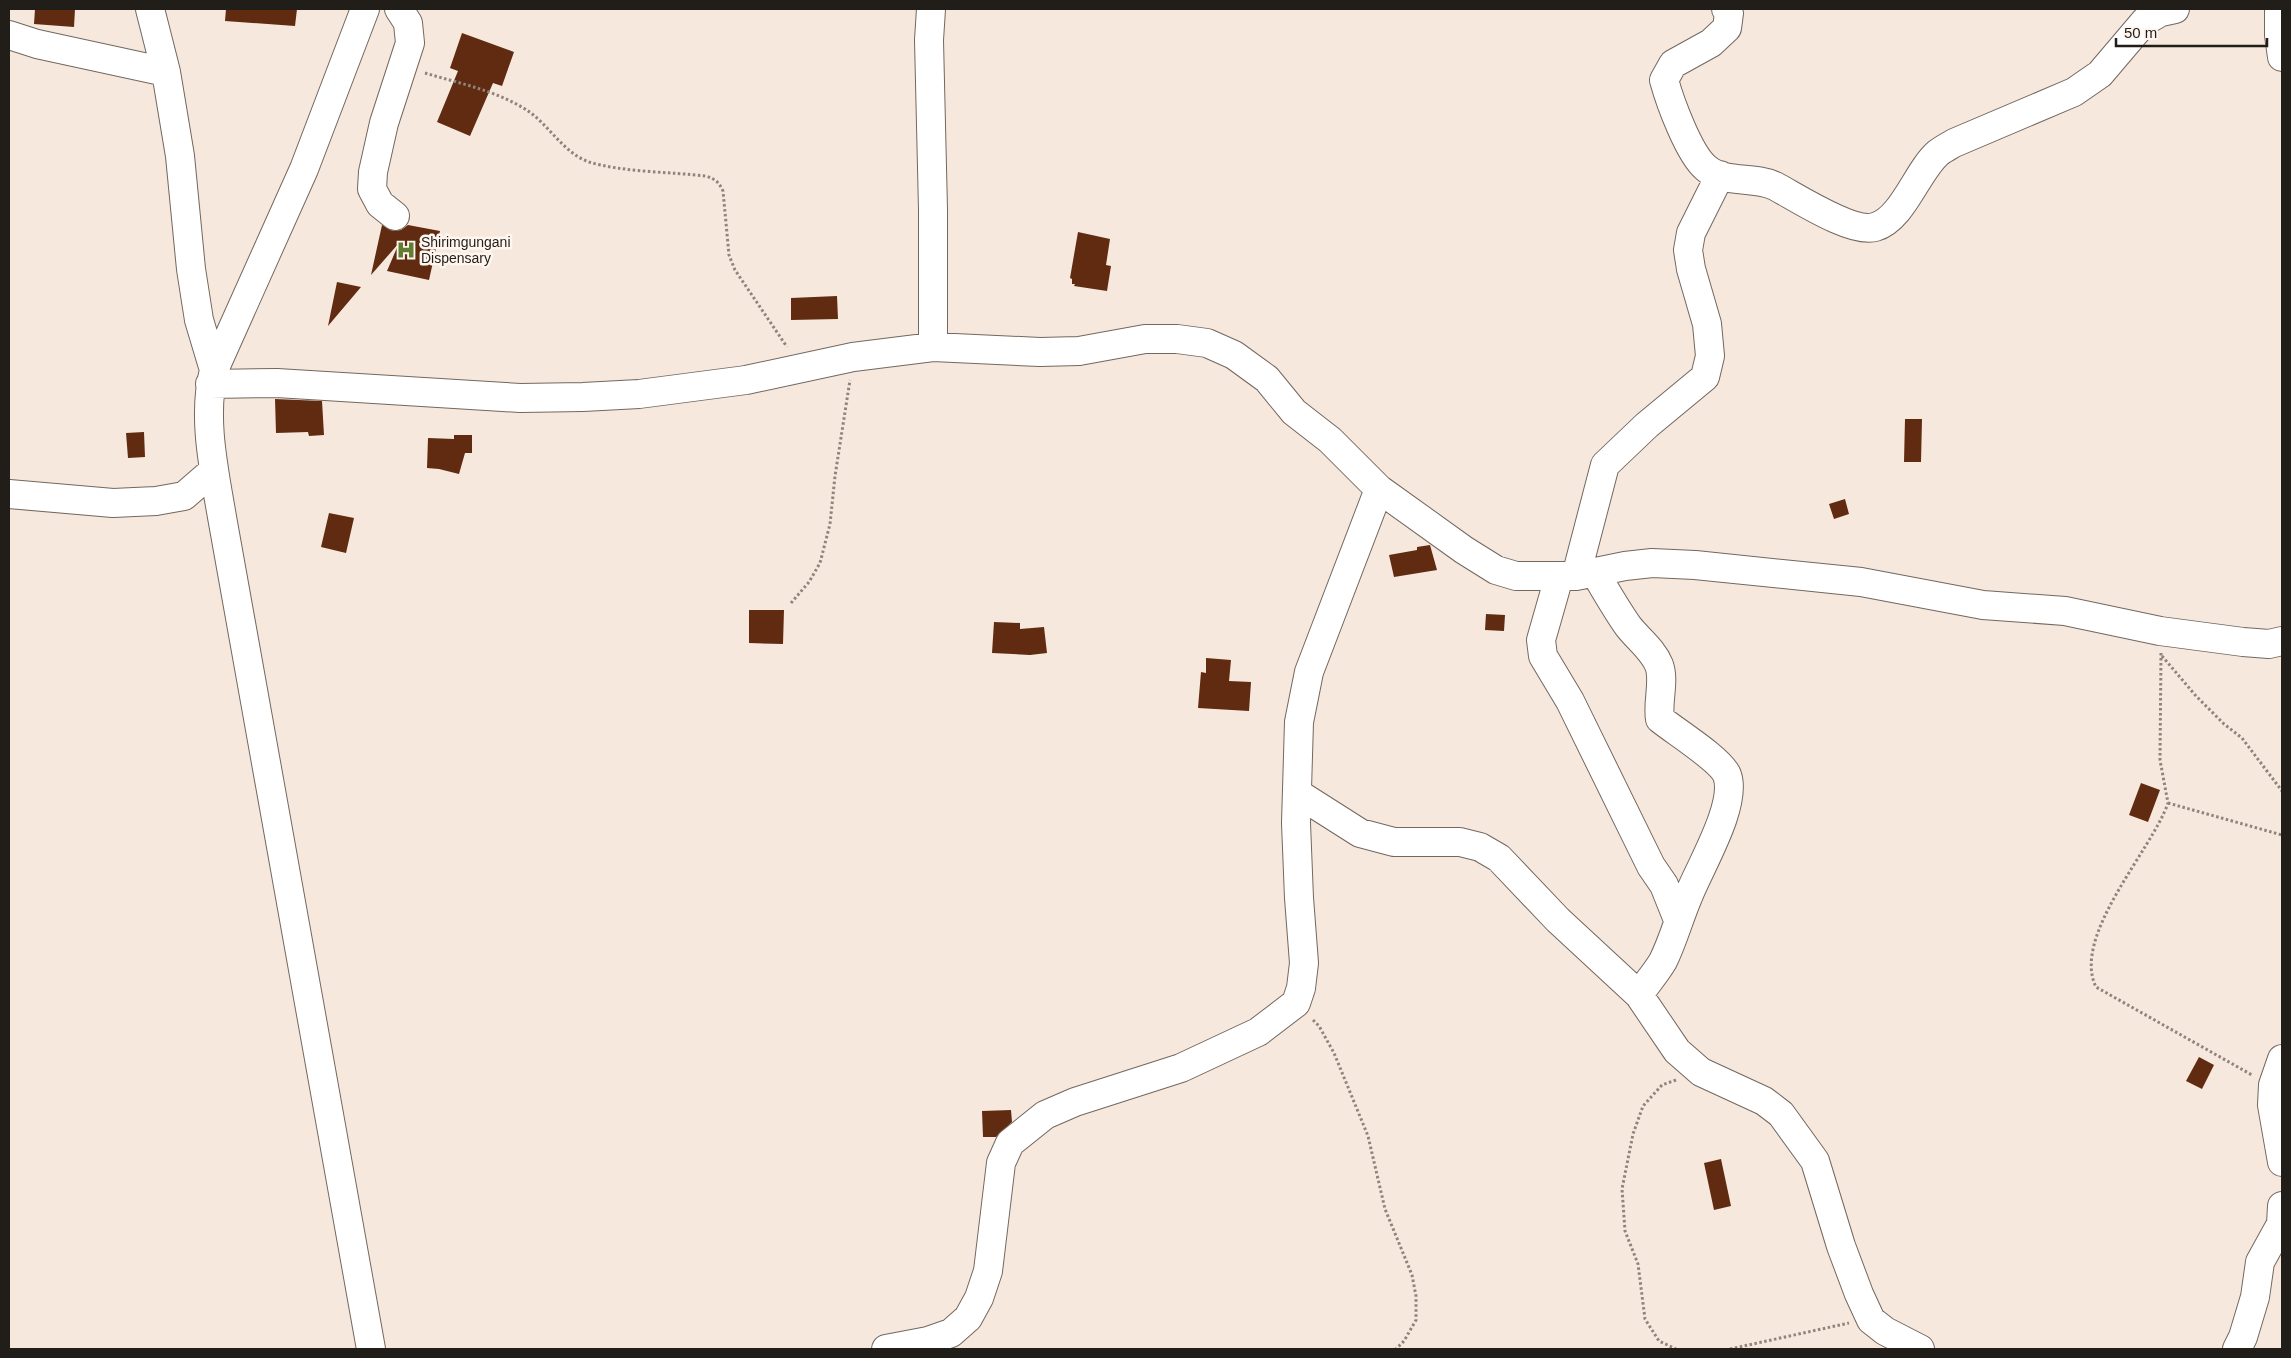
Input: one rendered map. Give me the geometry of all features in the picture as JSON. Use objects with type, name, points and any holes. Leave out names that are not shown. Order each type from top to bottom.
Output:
[{"type":"street","points":[[150,9],[166,72],[180,156],[191,270],[199,320],[212,377],[210,424],[214,470],[371,1349]]},
{"type":"street","points":[[212,377],[304,169],[365,9]]},
{"type":"street","points":[[395,216],[380,204],[372,189],[373,172],[384,124],[410,43],[408,23],[399,9]]},
{"type":"street","points":[[931,9],[929,40],[934,210],[934,347]]},
{"type":"street","points":[[1726,9],[1729,13],[1727,28],[1711,43],[1673,64],[1664,80],[1670,102],[1695,155],[1706,168],[1720,175],[1773,185],[1806,204],[1861,228],[1875,228],[1888,221],[1938,153],[1954,143],[2074,92],[2100,74],[2145,21],[2161,12],[2175,9]]},
{"type":"street","points":[[2279,9],[2278,35],[2282,57]]},
{"type":"street","points":[[9,35],[37,44],[166,72]]},
{"type":"street","points":[[1678,920],[1664,886],[1651,866],[1570,701],[1543,656],[1541,640],[1577,575],[1605,465],[1647,425],[1705,377],[1710,356],[1707,324],[1691,269],[1688,250],[1691,232],[1720,175]]},
{"type":"street","points":[[212,377],[277,383],[520,398],[583,397],[649,393],[746,380],[853,358],[934,347],[1040,352],[1078,351],[1145,339],[1177,339],[1207,343],[1234,355],[1267,379],[1294,412],[1330,440],[1380,489],[1464,550],[1496,570],[1516,576],[1577,575],[1652,563],[1740,569],[1861,582],[1983,604],[2065,611],[2161,643],[2243,642],[2270,644],[2282,641]]},
{"type":"street","points":[[9,494],[113,503],[156,502],[184,496],[214,470]]},
{"type":"street","points":[[886,1349],[928,1341],[951,1333],[968,1318],[979,1298],[988,1271],[1001,1163],[1010,1143],[1045,1115],[1075,1102],[1181,1068],[1258,1032],[1296,1003],[1301,988],[1304,963],[1298,898],[1298,722],[1309,672],[1380,489]]},
{"type":"street","points":[[184,496],[222,516]]},
{"type":"street","points":[[1577,575],[1612,603],[1660,666],[1658,707],[1660,719],[1717,761],[1727,775],[1729,790],[1726,807],[1715,839],[1678,920],[1663,960],[1639,995]]},
{"type":"street","points":[[1297,793],[1360,833],[1394,842],[1460,842],[1480,846],[1498,858],[1558,920],[1639,995],[1677,1051],[1701,1072],[1764,1101],[1781,1114],[1815,1161],[1841,1246],[1871,1320],[1885,1331],[1920,1349]]},
{"type":"street","points":[[2282,1059],[2273,1085],[2272,1105],[2282,1162]]},
{"type":"street","points":[[2237,1349],[2243,1337],[2255,1297],[2260,1262],[2282,1218]]},
{"type":"path","points":[[402,66],[492,93],[525,109],[548,127],[570,150],[588,161],[614,166],[706,176],[715,179],[723,191],[729,255],[735,270],[774,331],[803,368]]},
{"type":"path","points":[[792,603],[809,582],[820,563],[830,524],[835,476],[853,358]]},
{"type":"path","points":[[2161,643],[2196,696],[2224,724],[2242,738],[2282,791]]},
{"type":"path","points":[[2161,643],[2160,760],[2168,803],[2130,869],[2098,932],[2091,966],[2091,977],[2096,987],[2102,991],[2235,1067],[2273,1085]]},
{"type":"path","points":[[2168,803],[2282,835]]},
{"type":"path","points":[[1296,1003],[1319,1026],[1334,1053],[1368,1136],[1385,1209],[1412,1275],[1416,1296],[1416,1320],[1404,1341],[1396,1349]]},
{"type":"path","points":[[1676,1349],[1659,1341],[1645,1319],[1638,1264],[1625,1231],[1622,1189],[1633,1134],[1643,1106],[1662,1085],[1701,1072]]},
{"type":"path","points":[[1730,1349],[1829,1327],[1871,1320]]},
{"type":"building","points":[[35,9],[75,9],[74,27],[34,24]]},
{"type":"building","points":[[226,9],[297,9],[295,26],[225,21]]},
{"type":"building","points":[[462,33],[514,52],[502,86],[493,83],[470,136],[437,122],[458,71],[450,68]]},
{"type":"building","name":"Shirimgungani Dispensary","points":[[382,225],[393,231],[401,230],[408,225],[440,231],[429,280],[387,271],[399,243],[371,275]]},
{"type":"building","points":[[1078,232],[1110,239],[1106,265],[1111,266],[1107,291],[1074,286],[1075,284],[1072,284],[1072,279],[1070,278]]},
{"type":"building","points":[[337,282],[361,287],[328,326]]},
{"type":"building","points":[[837,296],[838,319],[791,320],[791,298]]},
{"type":"building","points":[[275,399],[322,401],[324,435],[309,436],[308,432],[276,433]]},
{"type":"building","points":[[1905,419],[1922,419],[1921,462],[1904,462]]},
{"type":"building","points":[[144,432],[145,457],[128,458],[126,433]]},
{"type":"building","points":[[454,435],[472,435],[472,453],[465,453],[459,474],[427,468],[428,438],[454,439]]},
{"type":"building","points":[[1845,499],[1849,514],[1834,519],[1829,504]]},
{"type":"building","points":[[329,513],[354,518],[346,553],[321,547]]},
{"type":"building","points":[[1430,545],[1437,570],[1394,577],[1389,555],[1417,550],[1417,547]]},
{"type":"building","points":[[749,610],[784,610],[783,644],[749,643]]},
{"type":"building","points":[[1486,614],[1505,615],[1504,631],[1485,630]]},
{"type":"building","points":[[994,622],[1020,623],[1020,629],[1044,627],[1047,653],[1030,655],[992,653]]},
{"type":"building","points":[[1206,658],[1231,660],[1229,681],[1251,682],[1249,711],[1198,708],[1201,672],[1206,673]]},
{"type":"building","points":[[2141,783],[2160,790],[2148,822],[2129,815]]},
{"type":"building","points":[[2199,1057],[2214,1065],[2202,1089],[2186,1081]]},
{"type":"building","points":[[1011,1110],[1012,1122],[996,1137],[983,1137],[982,1111]]},
{"type":"building","points":[[1721,1159],[1731,1206],[1714,1210],[1704,1163]]},
{"type":"place","name":"Shirimgungani Dispensary","points":[[406,250]]}]
